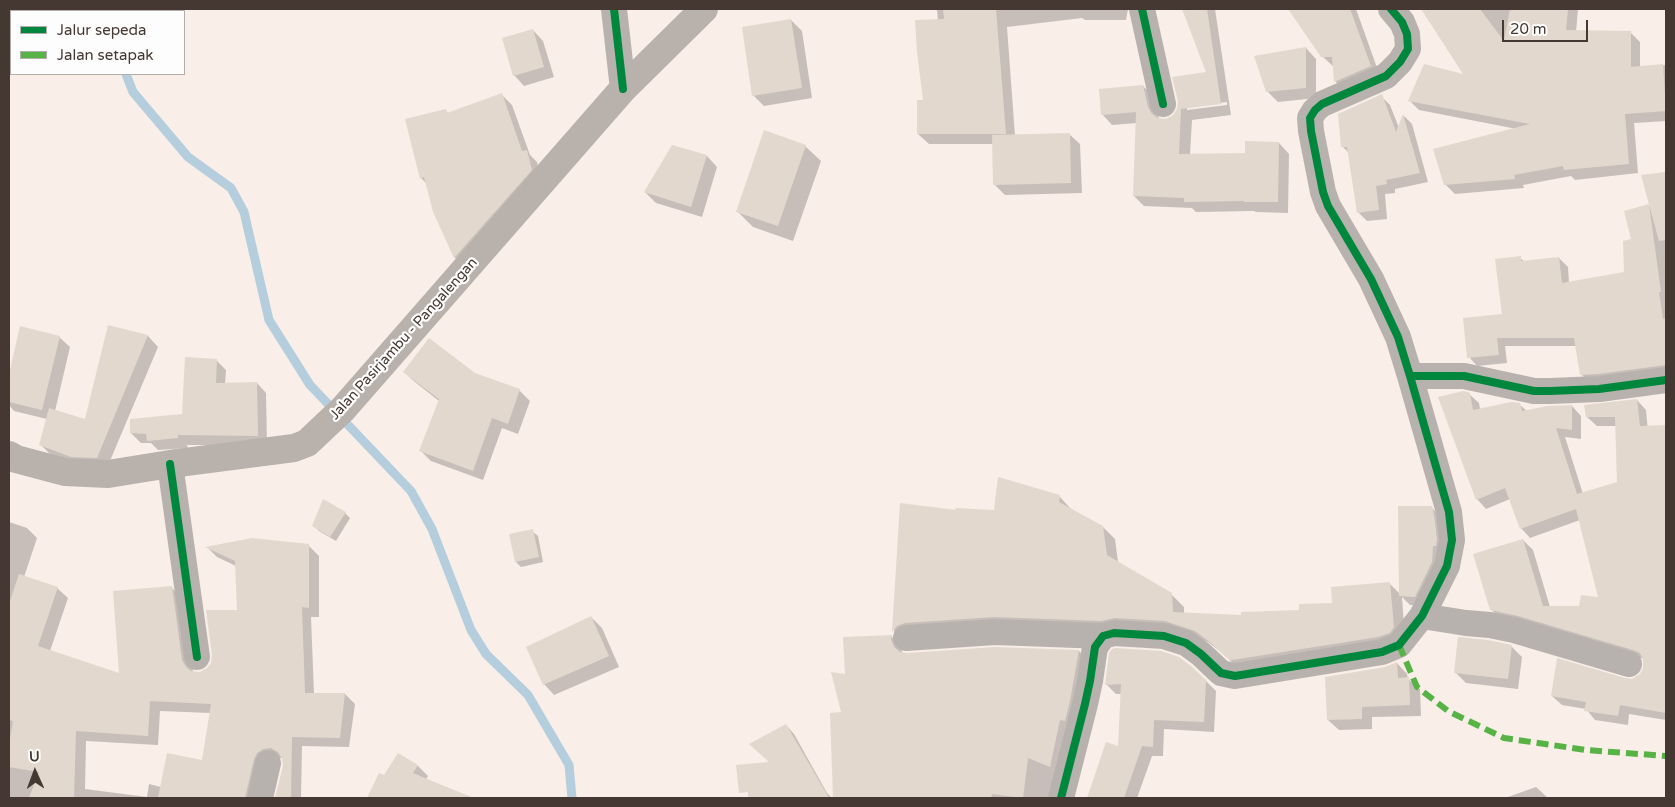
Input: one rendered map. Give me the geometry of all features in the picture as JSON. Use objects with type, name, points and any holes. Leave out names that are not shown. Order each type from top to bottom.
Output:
[{"type":"main road","name":"Jalan Pasirjambu - Pangalengan","points":[[9,454],[16,459],[65,472],[108,474],[294,448],[308,444],[342,409],[623,89],[704,9]]},
{"type":"street","points":[[614,9],[623,89]]},
{"type":"street","points":[[1142,9],[1163,104]]},
{"type":"street","points":[[906,638],[995,632],[1103,636],[1114,633],[1164,636],[1186,643],[1202,654],[1221,673],[1235,676],[1382,652],[1399,645],[1422,616],[1447,566],[1452,540],[1450,512],[1398,337],[1371,279],[1328,206],[1323,192],[1310,118],[1322,104],[1386,76],[1400,62],[1408,49],[1407,34],[1402,22],[1391,9]]},
{"type":"street","points":[[1410,376],[1464,376],[1550,392],[1599,389],[1666,380]]},
{"type":"street","points":[[170,464],[197,657]]},
{"type":"street","points":[[1422,616],[1514,630],[1629,664]]},
{"type":"street","points":[[1061,798],[1085,704],[1095,647],[1103,636]]},
{"type":"street","points":[[260,798],[268,763]]},
{"type":"building","points":[[943,9],[996,9],[1006,134],[917,134],[917,100],[923,100],[915,20],[944,19]]},
{"type":"building","points":[[1182,9],[1207,9],[1221,104],[1181,109],[1179,154],[1245,153],[1245,141],[1279,142],[1278,202],[1184,202],[1184,198],[1133,196],[1136,112],[1101,115],[1099,89],[1143,85],[1148,107],[1152,114],[1158,118],[1166,119],[1173,115],[1177,109],[1178,101],[1172,77],[1206,72]]},
{"type":"building","points":[[1288,9],[1350,9],[1371,66],[1334,82],[1332,57],[1321,57]]},
{"type":"building","points":[[1421,9],[1480,9],[1504,41],[1510,9],[1568,9],[1566,30],[1631,31],[1631,67],[1663,64],[1666,111],[1625,114],[1629,164],[1564,170],[1563,166],[1514,175],[1515,179],[1444,185],[1433,149],[1530,124],[1408,101],[1424,64],[1463,74]]},
{"type":"building","points":[[791,19],[802,88],[752,96],[742,27]]},
{"type":"building","points":[[533,29],[544,67],[513,76],[502,38]]},
{"type":"building","points":[[1306,47],[1306,88],[1266,92],[1254,56]]},
{"type":"building","points":[[502,93],[522,151],[527,150],[532,170],[454,258],[433,212],[424,177],[420,179],[405,119],[446,109],[447,113]]},
{"type":"building","points":[[1382,94],[1396,132],[1403,114],[1420,173],[1386,180],[1387,184],[1376,186],[1379,210],[1357,213],[1347,147],[1341,147],[1338,114]]},
{"type":"building","points":[[764,130],[806,145],[778,226],[736,212]]},
{"type":"building","points":[[1070,133],[1071,183],[993,185],[992,135]]},
{"type":"building","points":[[672,145],[707,155],[691,207],[644,192]]},
{"type":"building","points":[[1666,172],[1666,240],[1659,241],[1641,175]]},
{"type":"building","points":[[1649,204],[1663,319],[1666,318],[1666,365],[1580,375],[1574,338],[1497,338],[1499,355],[1467,358],[1463,318],[1502,314],[1495,259],[1521,256],[1521,261],[1559,257],[1562,283],[1624,272],[1623,241],[1631,239],[1624,211]]},
{"type":"building","points":[[108,325],[148,335],[97,458],[71,457],[39,445],[49,408],[85,419]]},
{"type":"building","points":[[20,326],[60,336],[42,410],[9,402],[9,374]]},
{"type":"building","points":[[429,338],[475,373],[520,389],[508,424],[492,418],[473,471],[419,451],[439,399],[403,372]]},
{"type":"building","points":[[185,357],[217,359],[216,383],[257,382],[258,436],[178,435],[178,438],[147,441],[146,434],[130,433],[130,419],[182,414]]},
{"type":"building","points":[[1464,391],[1470,393],[1473,410],[1511,402],[1520,403],[1522,411],[1548,406],[1572,405],[1572,430],[1556,428],[1577,494],[1617,482],[1615,417],[1586,417],[1584,405],[1637,399],[1640,426],[1666,425],[1666,713],[1620,705],[1618,716],[1584,711],[1586,702],[1551,696],[1557,658],[1632,679],[1640,674],[1643,668],[1643,660],[1640,653],[1518,616],[1490,610],[1473,554],[1523,539],[1543,606],[1579,606],[1581,595],[1598,597],[1576,509],[1520,529],[1505,488],[1476,500],[1438,397]]},
{"type":"building","points":[[998,477],[1060,495],[1059,502],[1103,526],[1107,555],[1172,593],[1173,612],[1241,615],[1241,612],[1299,610],[1299,604],[1332,603],[1331,587],[1390,582],[1394,627],[1390,633],[1378,637],[1232,660],[1228,659],[1195,631],[1165,621],[1115,618],[1101,621],[994,617],[905,623],[897,626],[892,632],[900,503],[956,510],[955,508],[994,510]]},
{"type":"building","points":[[323,499],[346,512],[330,537],[312,526]]},
{"type":"building","points":[[1398,506],[1432,506],[1434,515],[1436,546],[1433,546],[1432,562],[1415,597],[1399,596]]},
{"type":"building","points":[[533,529],[539,557],[515,562],[509,534]]},
{"type":"building","points":[[252,538],[309,544],[309,608],[302,607],[305,693],[345,693],[340,738],[292,737],[291,798],[275,798],[283,766],[278,752],[271,748],[263,749],[257,753],[245,798],[158,798],[167,753],[202,760],[211,704],[150,701],[148,736],[76,731],[74,798],[29,798],[39,772],[9,767],[9,745],[13,721],[9,720],[9,604],[19,574],[58,587],[38,646],[119,673],[113,591],[172,586],[182,660],[191,671],[200,672],[211,663],[212,655],[206,610],[237,610],[235,561],[205,547]]},
{"type":"building","points":[[591,616],[609,656],[543,685],[526,647]]},
{"type":"building","points":[[892,635],[891,639],[894,647],[900,652],[907,653],[995,647],[1079,650],[1070,701],[1065,721],[1060,720],[1050,767],[1028,758],[1023,798],[992,794],[991,798],[833,798],[830,713],[841,712],[831,672],[845,674],[843,637]]},
{"type":"building","points":[[1458,637],[1512,645],[1508,679],[1454,673]]},
{"type":"building","points":[[1112,649],[1161,651],[1179,657],[1191,666],[1206,680],[1204,722],[1154,720],[1153,747],[1142,746],[1124,798],[1087,798],[1106,742],[1118,746],[1121,684],[1105,685],[1109,653]]},
{"type":"building","points":[[1397,662],[1398,678],[1409,677],[1410,705],[1362,707],[1362,719],[1327,720],[1325,677],[1385,667]]},
{"type":"building","points":[[786,724],[829,798],[748,798],[748,792],[739,793],[736,765],[769,762],[749,744]]},
{"type":"building","points":[[398,753],[418,765],[413,773],[473,798],[367,798],[379,773],[384,775]]},
{"type":"waterway","points":[[126,75],[133,92],[188,157],[231,188],[244,212],[269,320],[310,385],[411,491],[432,529],[471,630],[486,654],[528,695],[569,765],[572,798]]},
{"type":"marked path","points":[[1399,645],[1417,687],[1448,711],[1504,738],[1586,750],[1666,756]]},
{"type":"cycle path","points":[[614,9],[623,89]]},
{"type":"cycle path","points":[[1142,9],[1163,104]]},
{"type":"cycle path","points":[[1391,9],[1402,22],[1407,34],[1408,49],[1400,62],[1386,76],[1322,104],[1310,118],[1323,192],[1328,206],[1371,279],[1398,337],[1410,376],[1464,376],[1534,391],[1599,389],[1666,380]]},
{"type":"cycle path","points":[[1061,798],[1085,704],[1095,647],[1103,636],[1114,633],[1164,636],[1186,643],[1221,673],[1235,676],[1382,652],[1399,645],[1422,616],[1447,566],[1452,540],[1449,512],[1410,376]]},
{"type":"cycle path","points":[[170,464],[197,657]]}]
